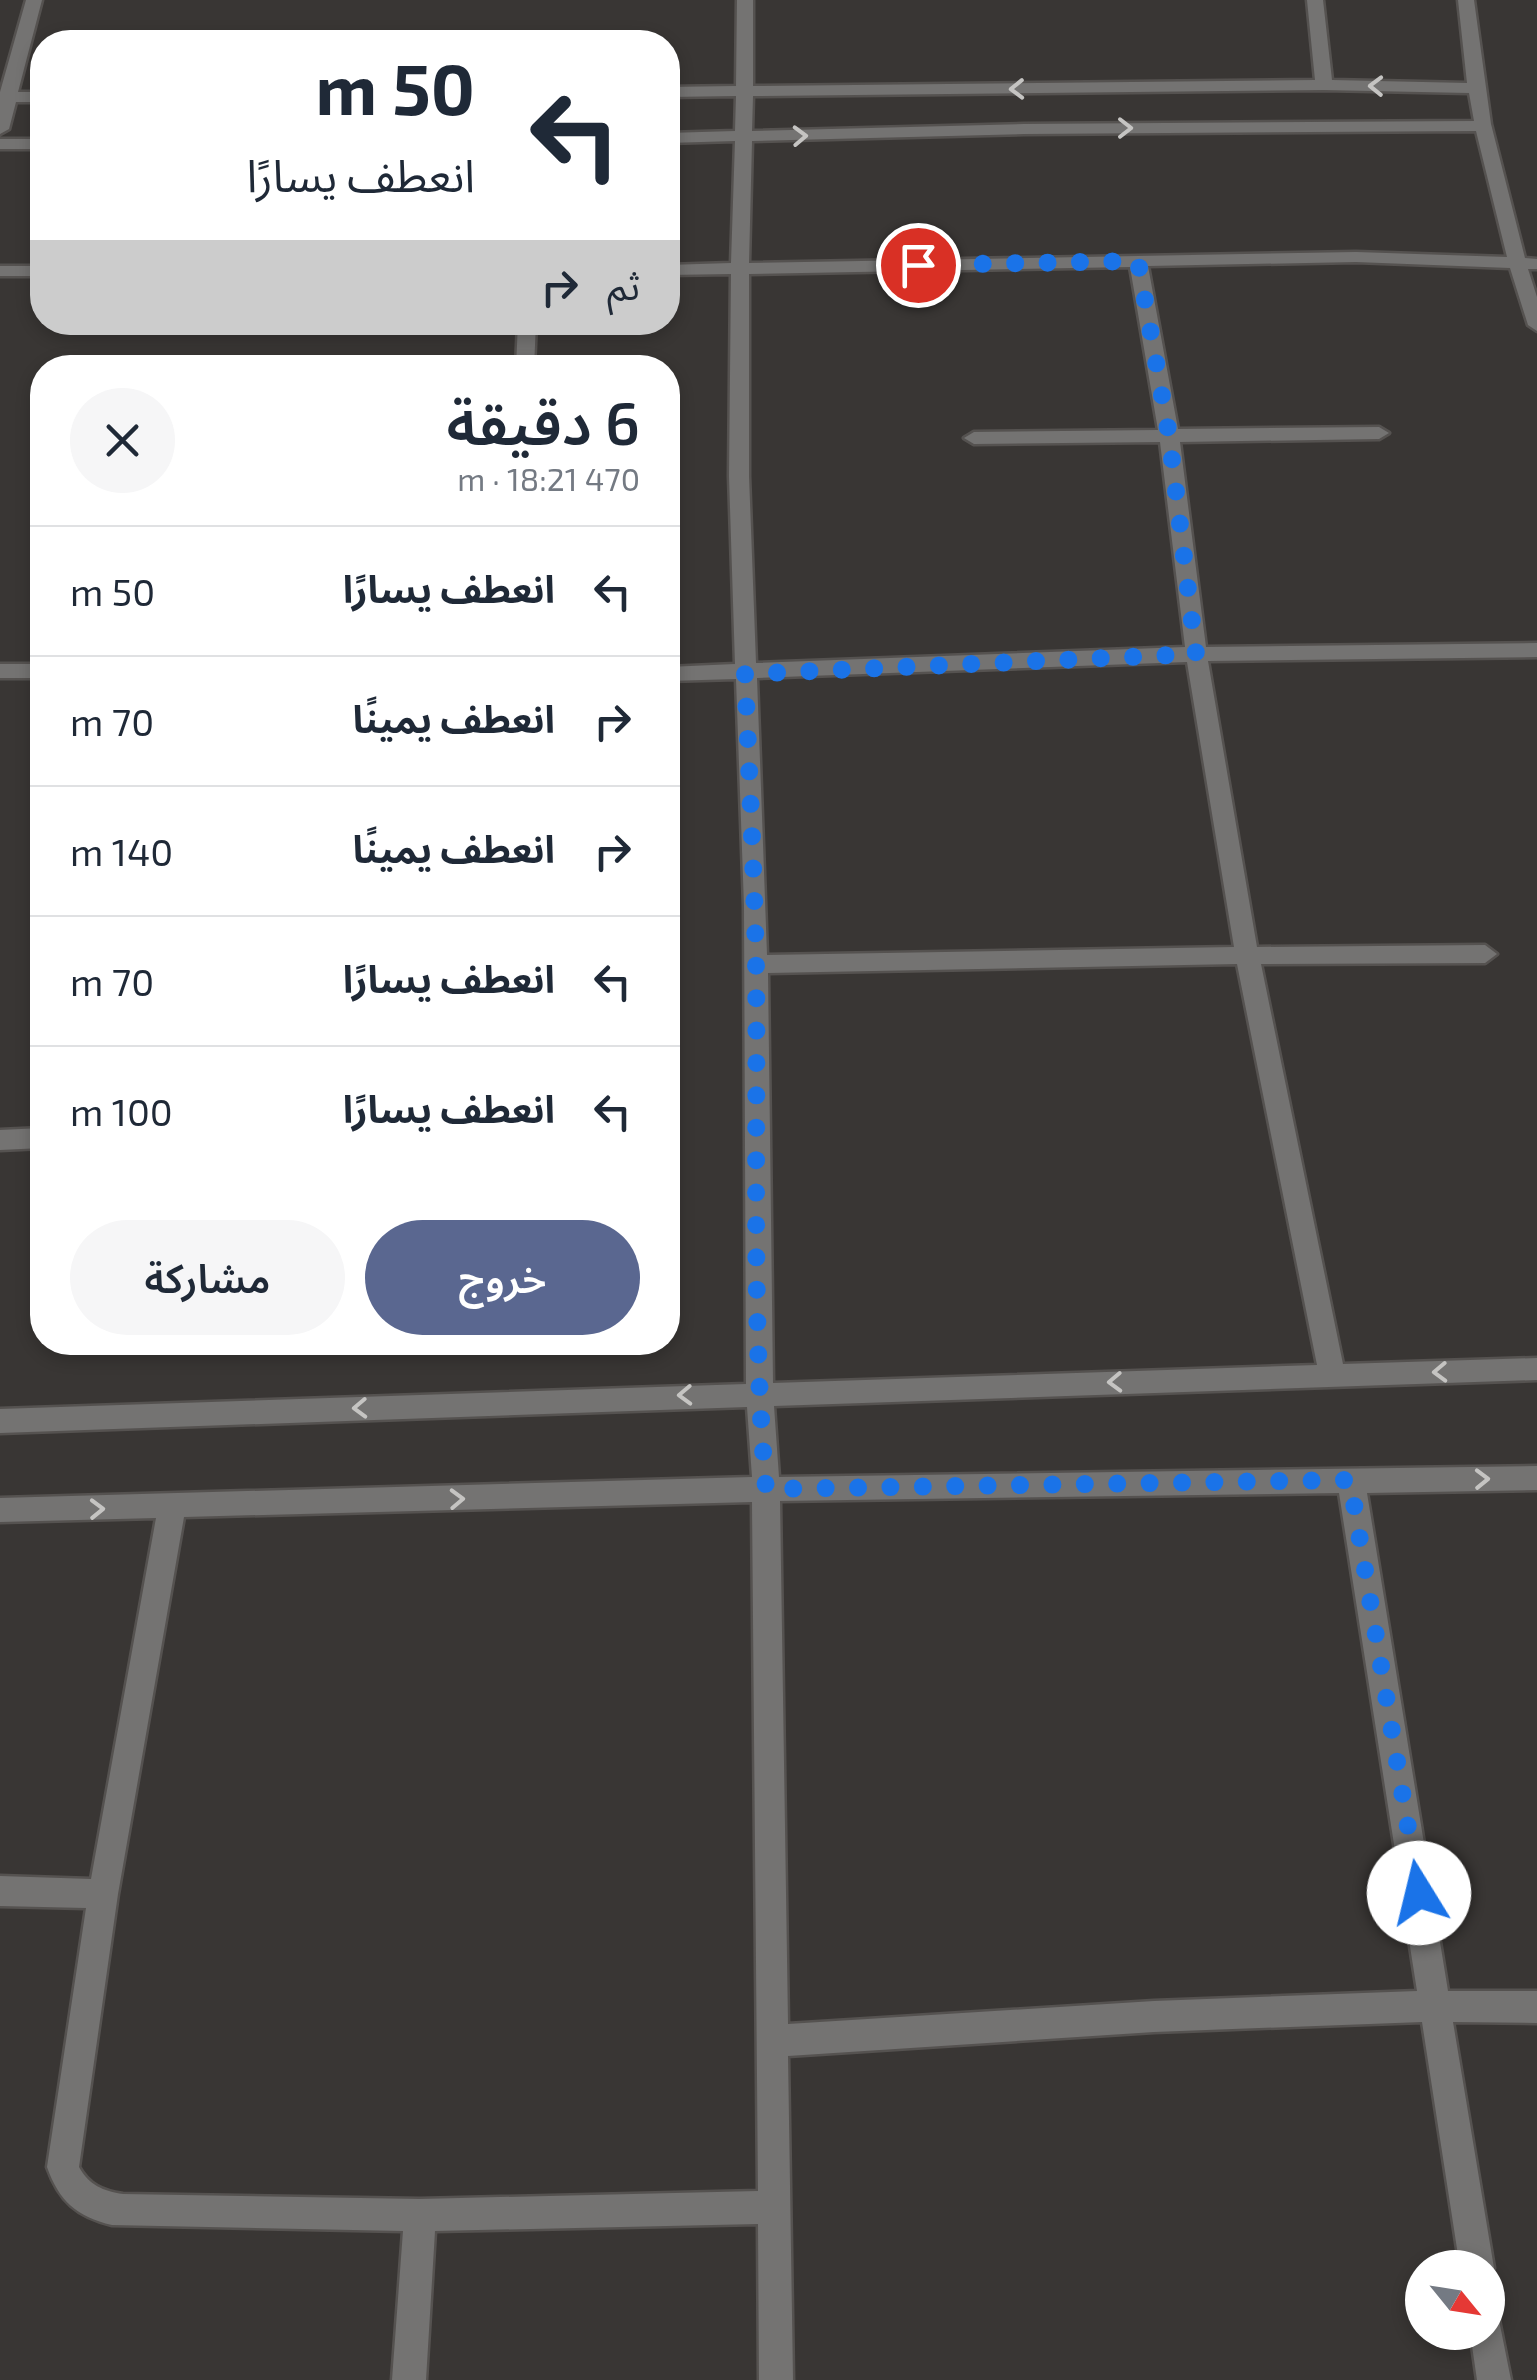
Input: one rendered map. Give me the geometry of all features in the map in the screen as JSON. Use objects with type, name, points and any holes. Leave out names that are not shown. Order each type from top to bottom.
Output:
[{"type":"street","points":[[0,129],[4,97],[34,0]]},
{"type":"street","points":[[745,0],[746,138],[738,472],[756,964],[753,1182],[758,1393],[766,1489],[776,2380]]},
{"type":"street","points":[[1314,0],[1324,85]]},
{"type":"street","points":[[1466,0],[1474,88],[1516,262],[1537,325]]},
{"type":"street","points":[[680,92],[1324,85],[1474,88]]},
{"type":"street","points":[[4,97],[30,96]]},
{"type":"street","points":[[680,138],[1024,129],[1483,126]]},
{"type":"street","points":[[0,144],[30,144]]},
{"type":"street","points":[[680,270],[1356,257],[1537,264]]},
{"type":"street","points":[[1138,261],[1169,435],[1196,654],[1247,955],[1332,1375]]},
{"type":"street","points":[[0,270],[30,270]]},
{"type":"street","points":[[974,438],[1379,432]]},
{"type":"street","points":[[680,674],[1196,654],[1537,650]]},
{"type":"street","points":[[0,672],[30,671]]},
{"type":"street","points":[[756,964],[1485,954]]},
{"type":"street","points":[[0,1140],[30,1139]]},
{"type":"street","points":[[0,1422],[1537,1369]]},
{"type":"street","points":[[0,1510],[766,1489],[1537,1478]]},
{"type":"street","points":[[1350,1480],[1438,2006],[1474,2250]]},
{"type":"street","points":[[172,1508],[103,1894],[63,2167],[67,2183],[101,2208],[123,2210],[420,2214],[775,2207]]},
{"type":"street","points":[[0,1890],[103,1894]]},
{"type":"street","points":[[772,2041],[1148,2016],[1438,2006],[1537,2008]]},
{"type":"street","points":[[409,2380],[420,2214]]},
{"type":"street","points":[[1490,2350],[1494,2380]]},
{"type":"route","points":[[918,265],[1138,261],[1169,435],[1196,654],[745,674],[756,964],[753,1182],[758,1393],[766,1489],[1350,1480],[1419,1893]]}]
